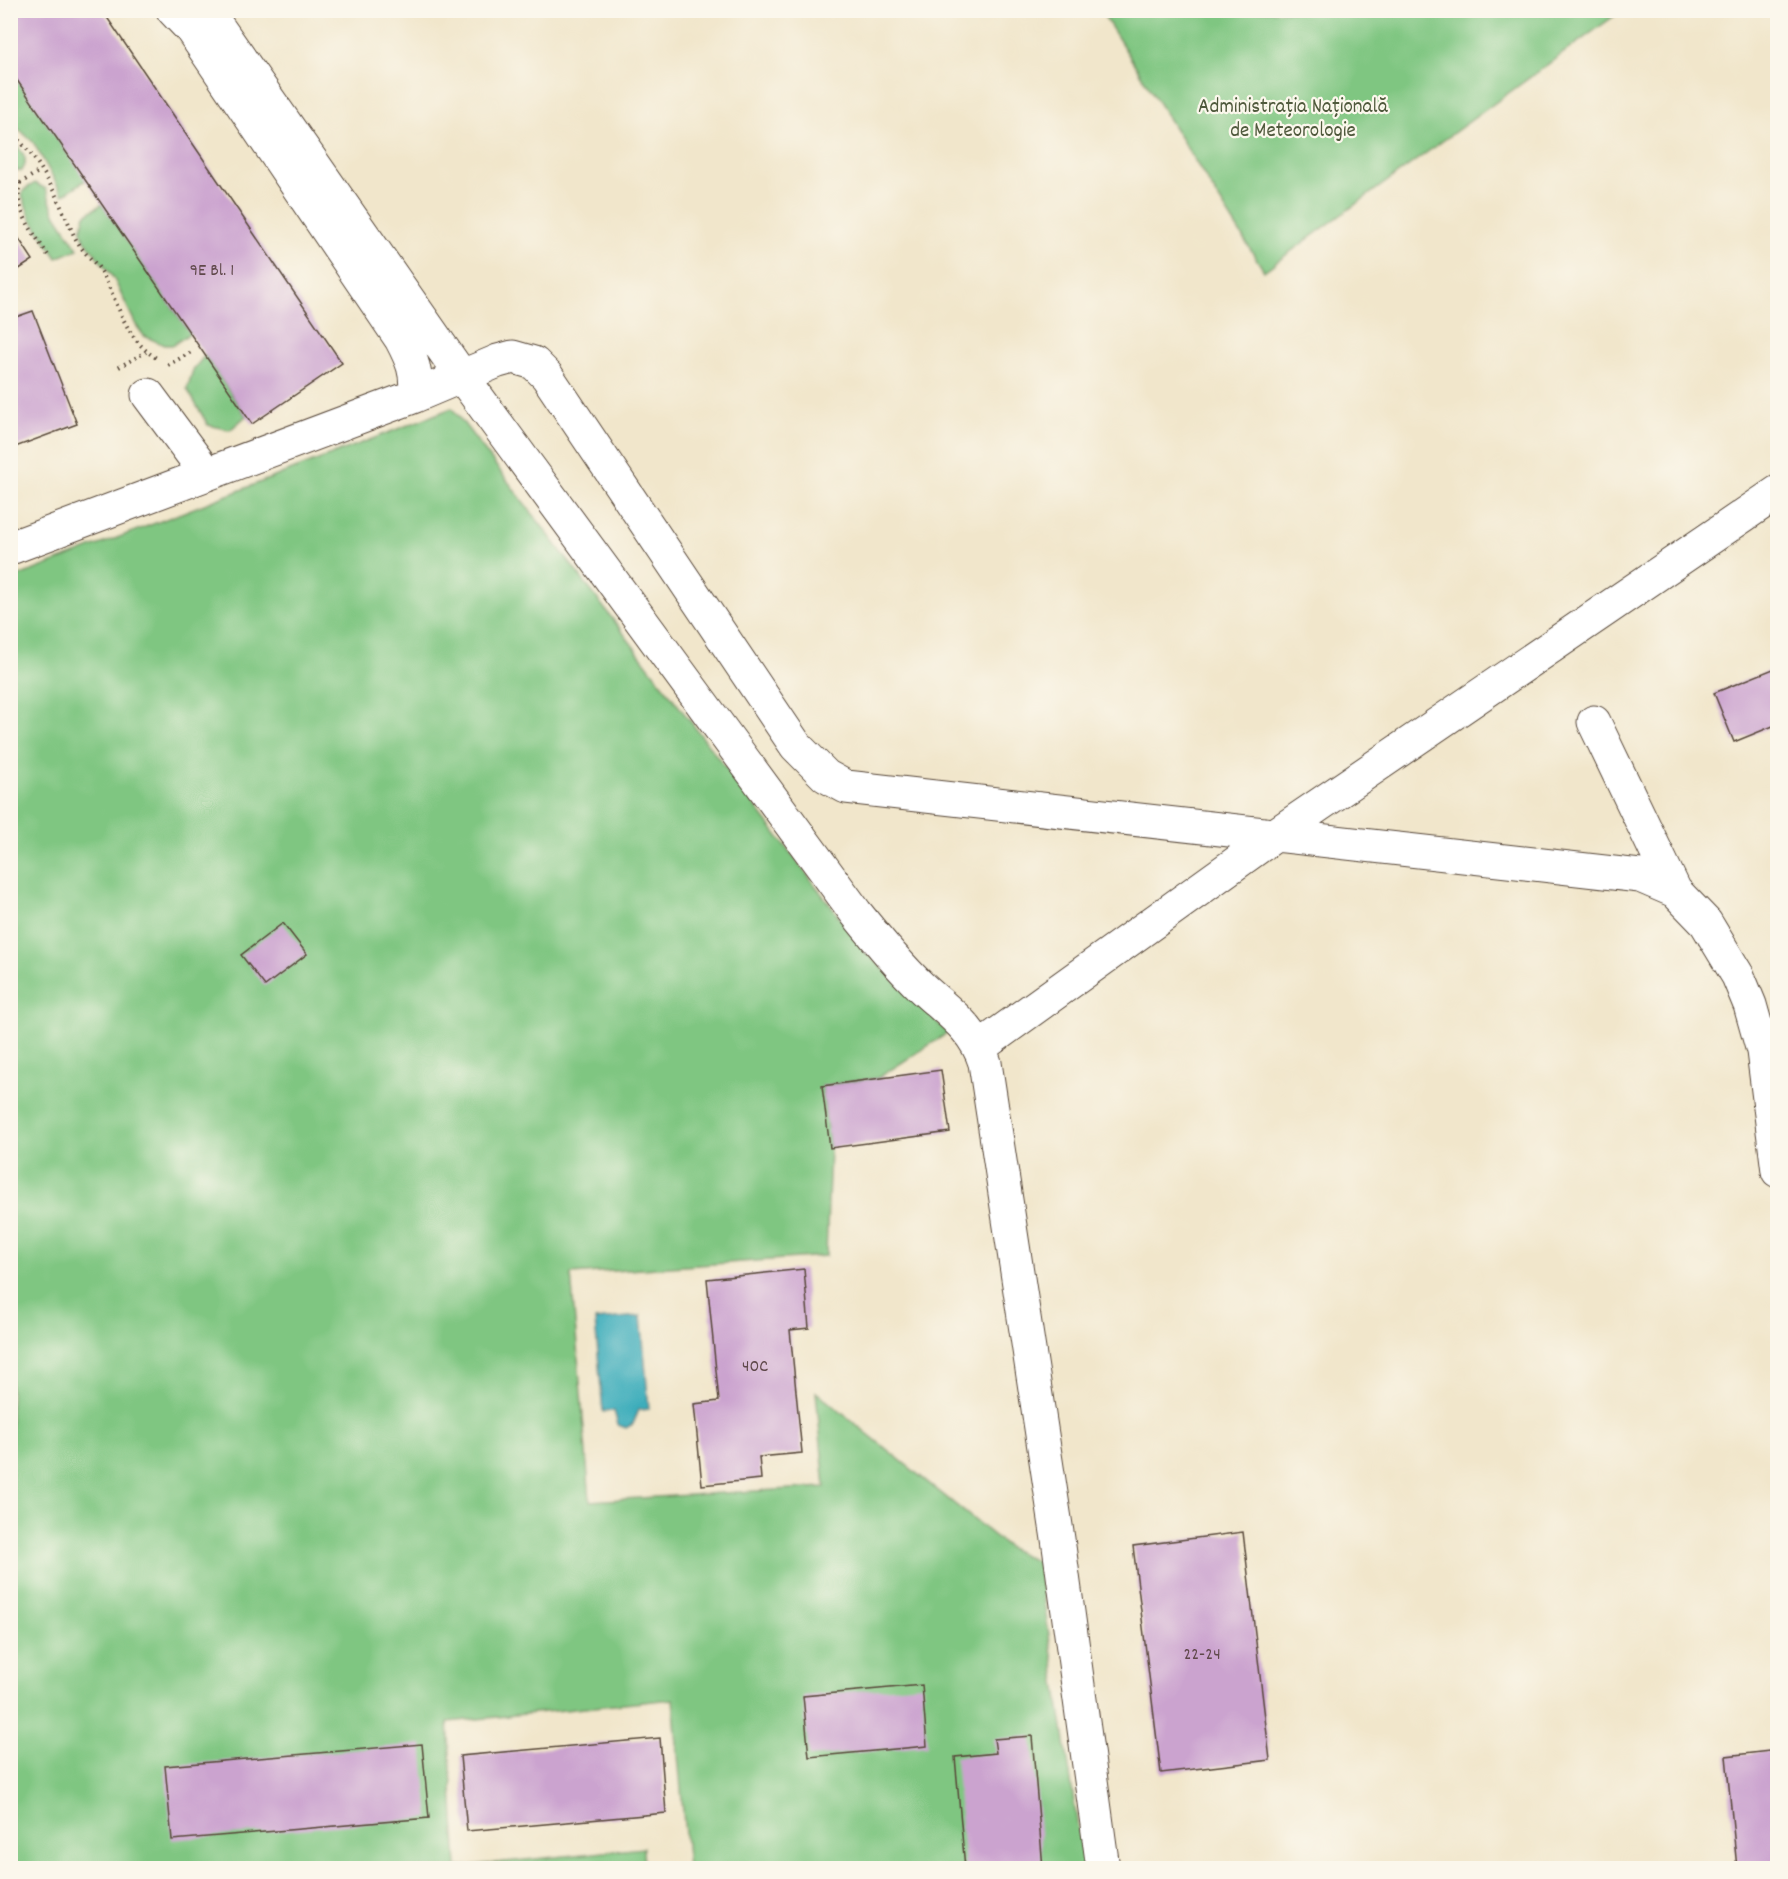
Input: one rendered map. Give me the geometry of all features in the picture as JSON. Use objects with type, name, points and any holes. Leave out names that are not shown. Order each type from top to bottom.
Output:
[{"type":"street","points":[[173,10],[191,29],[401,339],[415,365],[417,380],[415,396]]},
{"type":"street","points":[[206,10],[461,375],[856,913],[919,986],[962,1023],[980,1047],[985,1063],[1058,1539],[1103,1869]]},
{"type":"street","points":[[10,548],[513,357],[534,363],[548,376],[796,746],[826,776],[846,787],[1641,876],[1675,891]]},
{"type":"street","points":[[148,394],[206,473]]},
{"type":"street","points":[[980,1047],[1275,835],[1778,492]]},
{"type":"street","points":[[1594,722],[1675,891],[1706,923],[1737,976],[1750,1005],[1763,1051],[1778,1171]]},
{"type":"path","points":[[10,132],[25,144],[79,244],[101,271],[123,323],[146,352],[168,365],[174,375]]},
{"type":"path","points":[[40,171],[20,183],[17,194],[20,210],[49,257]]},
{"type":"path","points":[[10,176],[20,183]]},
{"type":"path","points":[[168,365],[193,351]]},
{"type":"path","points":[[119,367],[146,352]]},
{"type":"green space","name":"Administrația Națională de Meteorologie","points":[[1101,11],[1621,11],[1264,271]]},
{"type":"green space","points":[[12,72],[86,180],[63,195],[33,142],[11,122]]},
{"type":"green space","points":[[10,140],[21,150],[25,158],[22,171],[11,169]]},
{"type":"green space","points":[[35,183],[46,189],[54,212],[78,249],[57,258],[30,217],[22,195],[25,189]]},
{"type":"green space","points":[[102,204],[190,333],[173,345],[164,345],[144,336],[136,325],[114,279],[84,239],[81,231],[85,215]]},
{"type":"green space","points":[[205,355],[246,416],[230,430],[208,425],[187,389],[193,370]]},
{"type":"green space","points":[[452,408],[866,952],[948,1033],[878,1078],[822,1086],[830,1148],[826,1256],[571,1274],[590,1501],[825,1487],[816,1392],[1009,1548],[1038,1562],[1084,1868],[688,1868],[673,1699],[448,1722],[457,1867],[643,1848],[644,1868],[11,1868],[11,579]]},
{"type":"water","points":[[641,1316],[649,1409],[639,1410],[633,1424],[626,1428],[618,1425],[614,1411],[603,1412],[595,1320]]},
{"type":"building","points":[[10,10],[102,10],[342,363],[252,424],[10,70]]},
{"type":"building","points":[[10,225],[33,260],[10,275]]},
{"type":"building","points":[[33,311],[77,424],[10,449],[10,319]]},
{"type":"building","points":[[1778,667],[1778,724],[1734,742],[1714,693]]},
{"type":"building","points":[[283,923],[307,954],[265,986],[241,955]]},
{"type":"building","points":[[941,1070],[950,1132],[830,1148],[822,1086]]},
{"type":"building","points":[[804,1269],[809,1328],[790,1330],[802,1453],[759,1457],[761,1479],[702,1485],[694,1404],[719,1401],[707,1279]]},
{"type":"building","points":[[1243,1532],[1270,1760],[1161,1773],[1133,1546]]},
{"type":"building","points":[[922,1685],[927,1746],[809,1757],[803,1696]]},
{"type":"building","points":[[1032,1736],[1043,1868],[965,1868],[955,1757],[996,1753],[994,1739]]},
{"type":"building","points":[[660,1738],[666,1813],[467,1831],[460,1756]]},
{"type":"building","points":[[422,1744],[429,1818],[172,1840],[165,1766]]},
{"type":"building","points":[[1778,1750],[1778,1868],[1737,1868],[1726,1756]]}]
